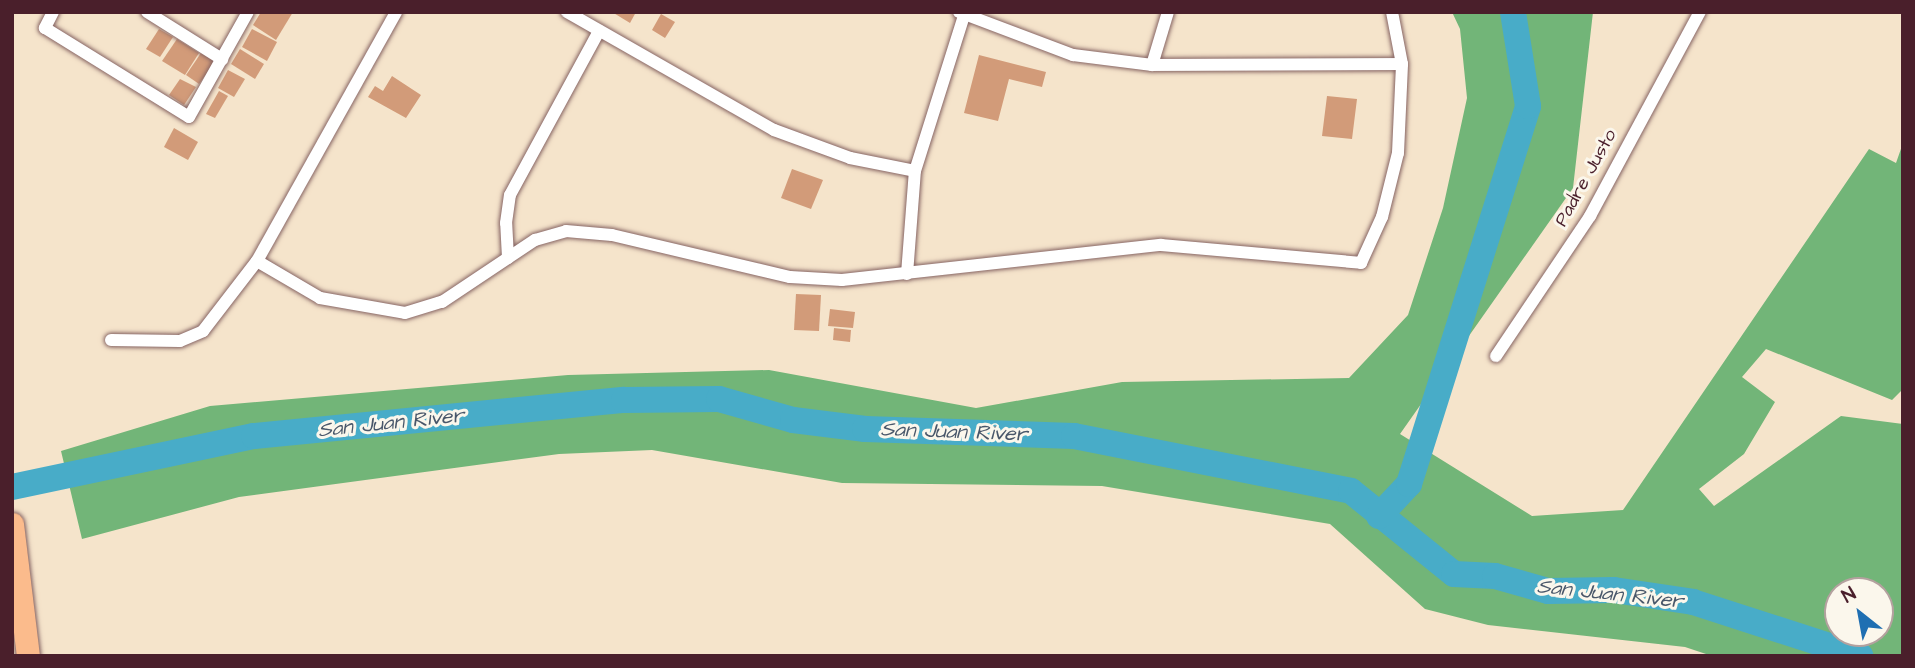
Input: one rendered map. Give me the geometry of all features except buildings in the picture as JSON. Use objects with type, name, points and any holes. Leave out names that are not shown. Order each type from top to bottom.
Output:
[{"type":"highway","points":[[12,524],[28,656]]},
{"type":"street","points":[[53,12],[45,28],[189,117],[248,12]]},
{"type":"street","points":[[147,12],[222,59]]},
{"type":"street","points":[[111,341],[180,341],[203,331],[257,261],[396,12]]},
{"type":"street","points":[[566,12],[774,130],[850,158],[915,170]]},
{"type":"street","points":[[1152,65],[1168,12]]},
{"type":"street","points":[[257,261],[320,298],[405,313],[442,302],[535,240],[566,230],[612,235],[790,277],[842,280],[1161,245],[1361,263],[1382,217],[1398,153],[1402,64],[1392,12]]},
{"type":"street","name":"Padre Justo","points":[[1496,356],[1590,216],[1700,12]]},
{"type":"street","points":[[907,274],[915,170],[963,13],[1073,55],[1152,65],[1402,64]]},
{"type":"street","points":[[508,258],[506,222],[510,195],[599,31]]},
{"type":"green space","points":[[1452,12],[1593,12],[1573,188],[1400,434],[1532,516],[1623,510],[1869,149],[1896,163],[1903,143],[1903,389],[1892,400],[1766,349],[1742,377],[1775,402],[1744,454],[1699,489],[1714,506],[1841,416],[1903,424],[1903,656],[1712,656],[1685,647],[1488,625],[1425,609],[1330,524],[1102,486],[842,483],[652,450],[559,454],[239,497],[82,539],[61,451],[210,406],[568,375],[769,370],[976,408],[1122,382],[1349,378],[1408,315],[1443,208],[1467,98],[1460,29]]},
{"type":"waterway","points":[[1379,516],[1409,484],[1528,106],[1513,12]]},
{"type":"waterway","name":"San Juan River","points":[[12,487],[254,436],[624,400],[719,399],[793,420],[865,429],[1074,436],[1351,491],[1454,574],[1495,576],[1548,591],[1614,590],[1693,602],[1860,656]]}]
